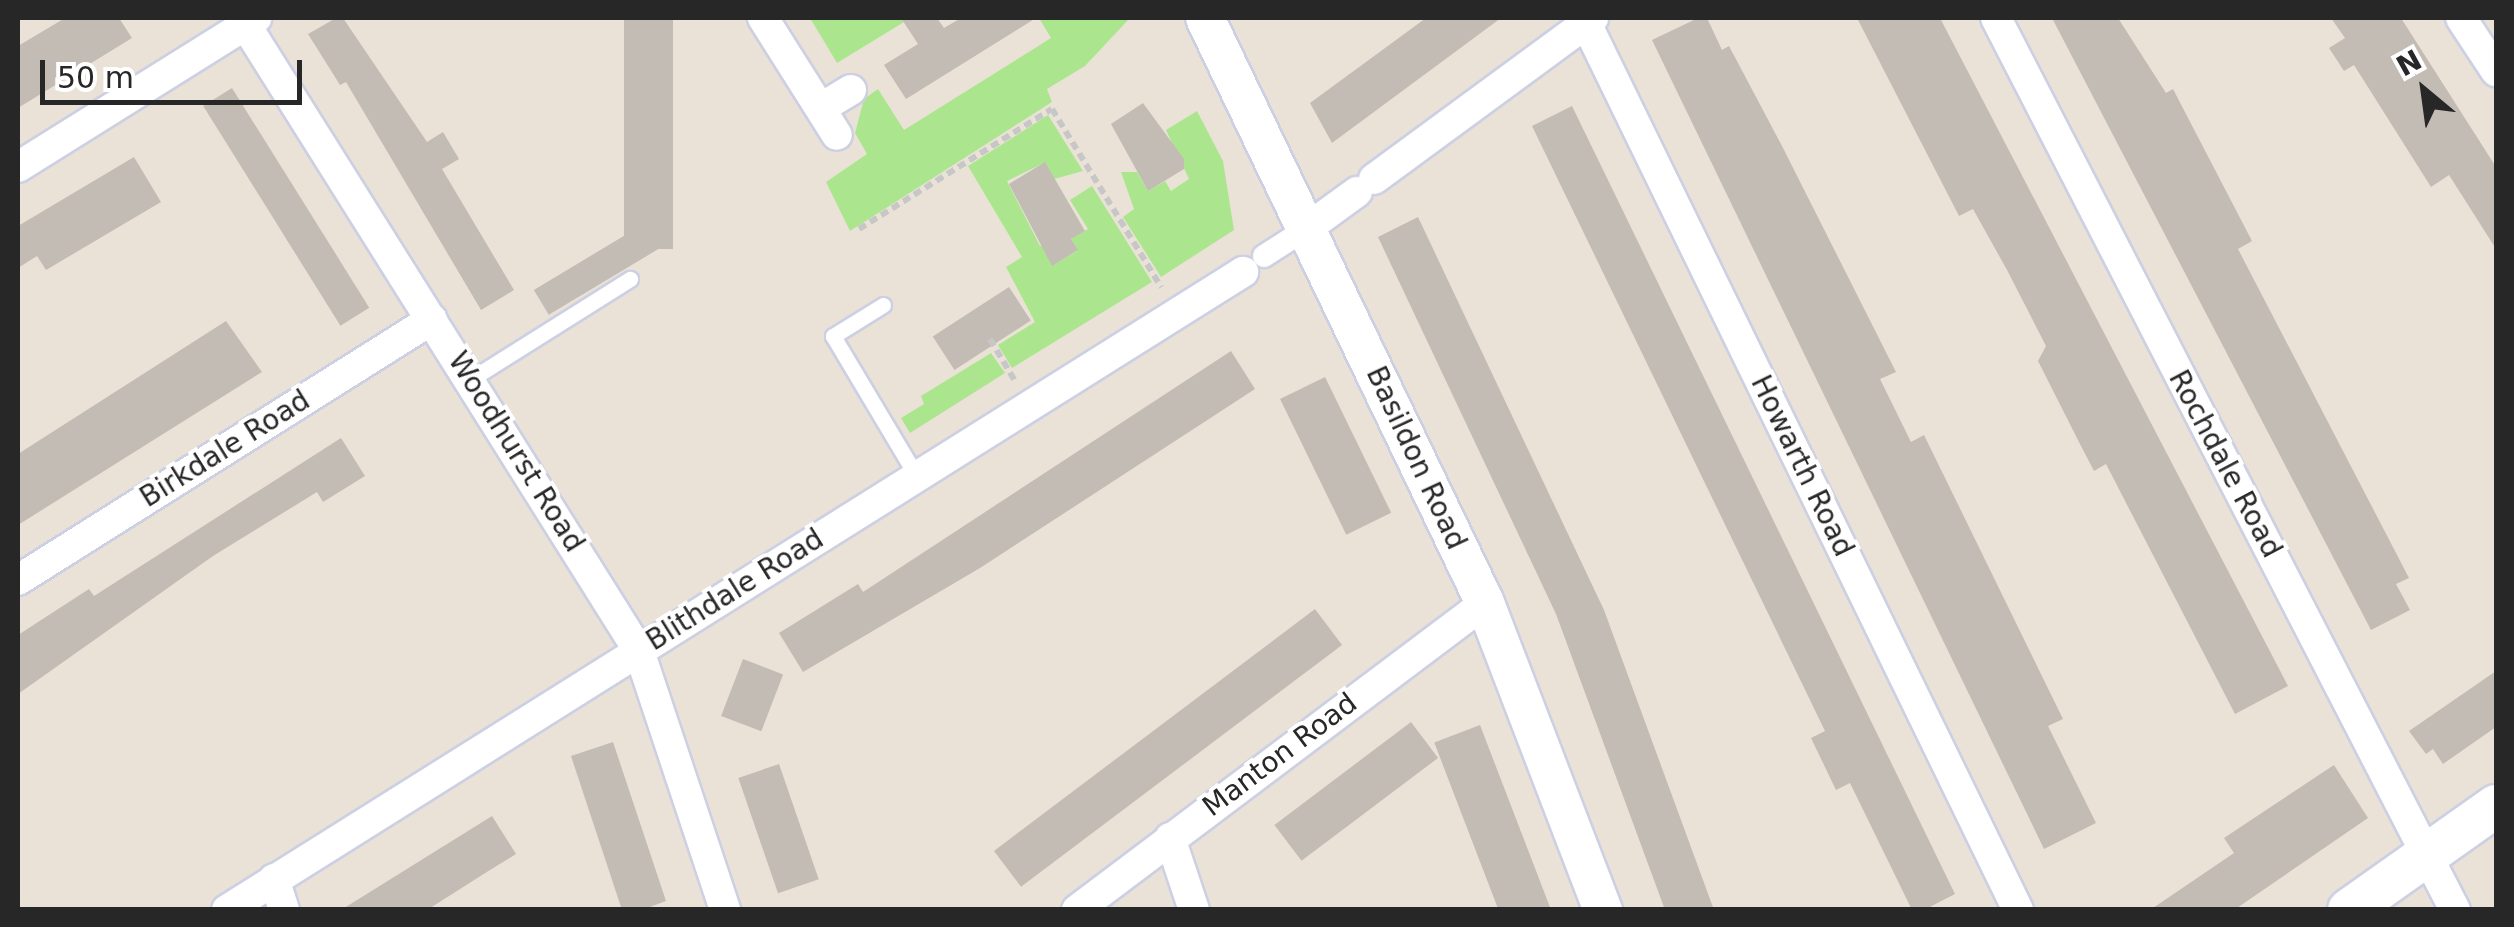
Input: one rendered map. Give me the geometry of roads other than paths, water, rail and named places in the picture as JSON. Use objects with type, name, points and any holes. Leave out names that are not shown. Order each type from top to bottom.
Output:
[{"type":"main road","points":[[2349,910],[2496,806]]},
{"type":"street","points":[[762,18],[837,135]]},
{"type":"street","name":"Basildon Road","points":[[1204,18],[1485,603],[1603,910]]},
{"type":"street","name":"Rochdale Road","points":[[1996,18],[2455,910]]},
{"type":"street","points":[[2461,18],[2496,71]]},
{"type":"street","points":[[1254,264],[1590,20]]},
{"type":"street","name":"Howarth Road","points":[[1590,20],[2018,910]]},
{"type":"street","points":[[18,167],[250,21]]},
{"type":"street","name":"Woodhurst Road","points":[[250,21],[639,651],[725,910]]},
{"type":"street","points":[[820,108],[851,90]]},
{"type":"street","name":"Blithdale Road","points":[[227,910],[1254,264]]},
{"type":"street","name":"Birkdale Road","points":[[18,580],[432,319]]},
{"type":"street","name":"Manton Road","points":[[1077,910],[1485,603]]},
{"type":"street","points":[[1170,838],[1194,910]]},
{"type":"street","points":[[274,880],[284,910]]},
{"type":"lane","points":[[471,380],[630,279]]},
{"type":"lane","points":[[884,305],[833,336],[917,477]]}]
